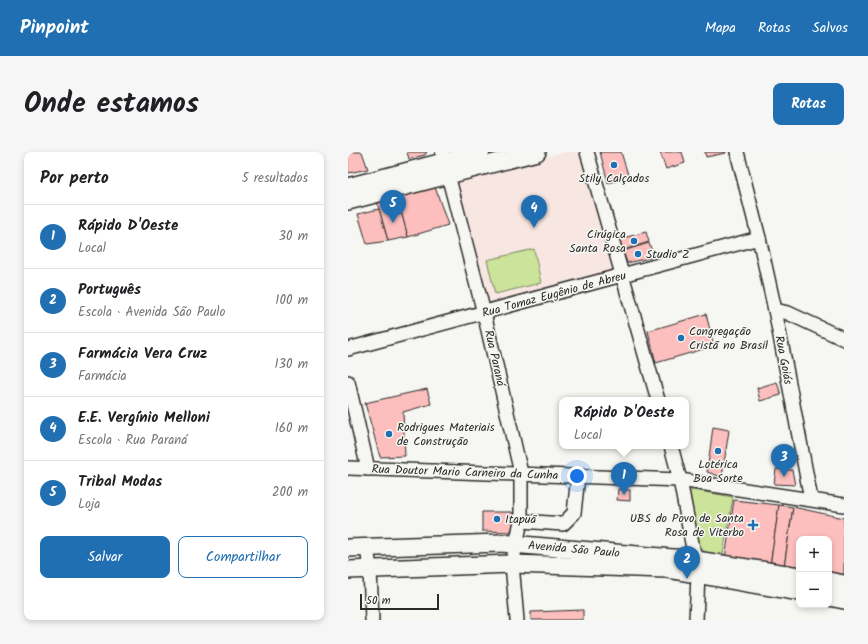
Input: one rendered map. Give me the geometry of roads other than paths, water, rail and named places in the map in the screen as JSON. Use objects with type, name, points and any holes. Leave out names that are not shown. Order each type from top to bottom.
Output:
[{"type":"main road","points":[[348,187],[445,163],[481,152]]},
{"type":"main road","points":[[348,201],[445,163],[537,152]]},
{"type":"main road","name":"Avenida São Paulo","points":[[348,548],[501,542],[697,567],[796,576]]},
{"type":"main road","name":"Avenida São Paulo","points":[[348,570],[512,564],[666,569],[697,567],[796,591]]},
{"type":"main road","points":[[832,582],[844,584]]},
{"type":"main road","points":[[832,598],[844,600]]},
{"type":"street","points":[[588,152],[657,397]]},
{"type":"street","name":"Rua Goiás","points":[[737,152],[759,238],[775,310],[811,499]]},
{"type":"street","name":"Rua Paraná","points":[[445,163],[484,313],[521,473],[521,522],[512,564],[516,620]]},
{"type":"street","name":"Rua Tomaz Eugênio de Abreu","points":[[348,349],[759,238]]},
{"type":"street","points":[[775,310],[788,313],[843,337]]},
{"type":"street","points":[[348,382],[368,469]]},
{"type":"street","points":[[672,449],[680,480],[697,567],[696,620]]},
{"type":"street","name":"Rua Doutor Mario Carneiro da Cunha","points":[[348,468],[521,473],[680,480],[844,505]]},
{"type":"street","points":[[521,522],[563,524],[574,512],[578,476]]},
{"type":"street","points":[[367,547],[370,569],[372,620]]},
{"type":"place","name":"Stily Calçados","points":[[614,165]]},
{"type":"place","name":"Tribal Modas","points":[[393,223]]},
{"type":"place","name":"E.E. Vergínio Melloni","points":[[534,228]]},
{"type":"place","name":"Cirúgica Santa Rosa","points":[[634,241]]},
{"type":"place","name":"Studio Z","points":[[638,254]]},
{"type":"place","name":"Congregação Cristã no Brasil","points":[[681,338]]},
{"type":"place","name":"Rodrigues Materiais de Construção","points":[[389,434]]},
{"type":"place","name":"Lotérica Boa Sorte","points":[[718,451]]},
{"type":"place","name":"Farmácia Vera Cruz","points":[[784,477]]},
{"type":"place","name":"Rápido D'Oeste","points":[[624,495]]},
{"type":"place","name":"Itapuã","points":[[497,519]]},
{"type":"place","name":"UBS do Povo de Santa Rosa de Viterbo","points":[[753,525]]},
{"type":"place","name":"Português","points":[[687,579]]}]
